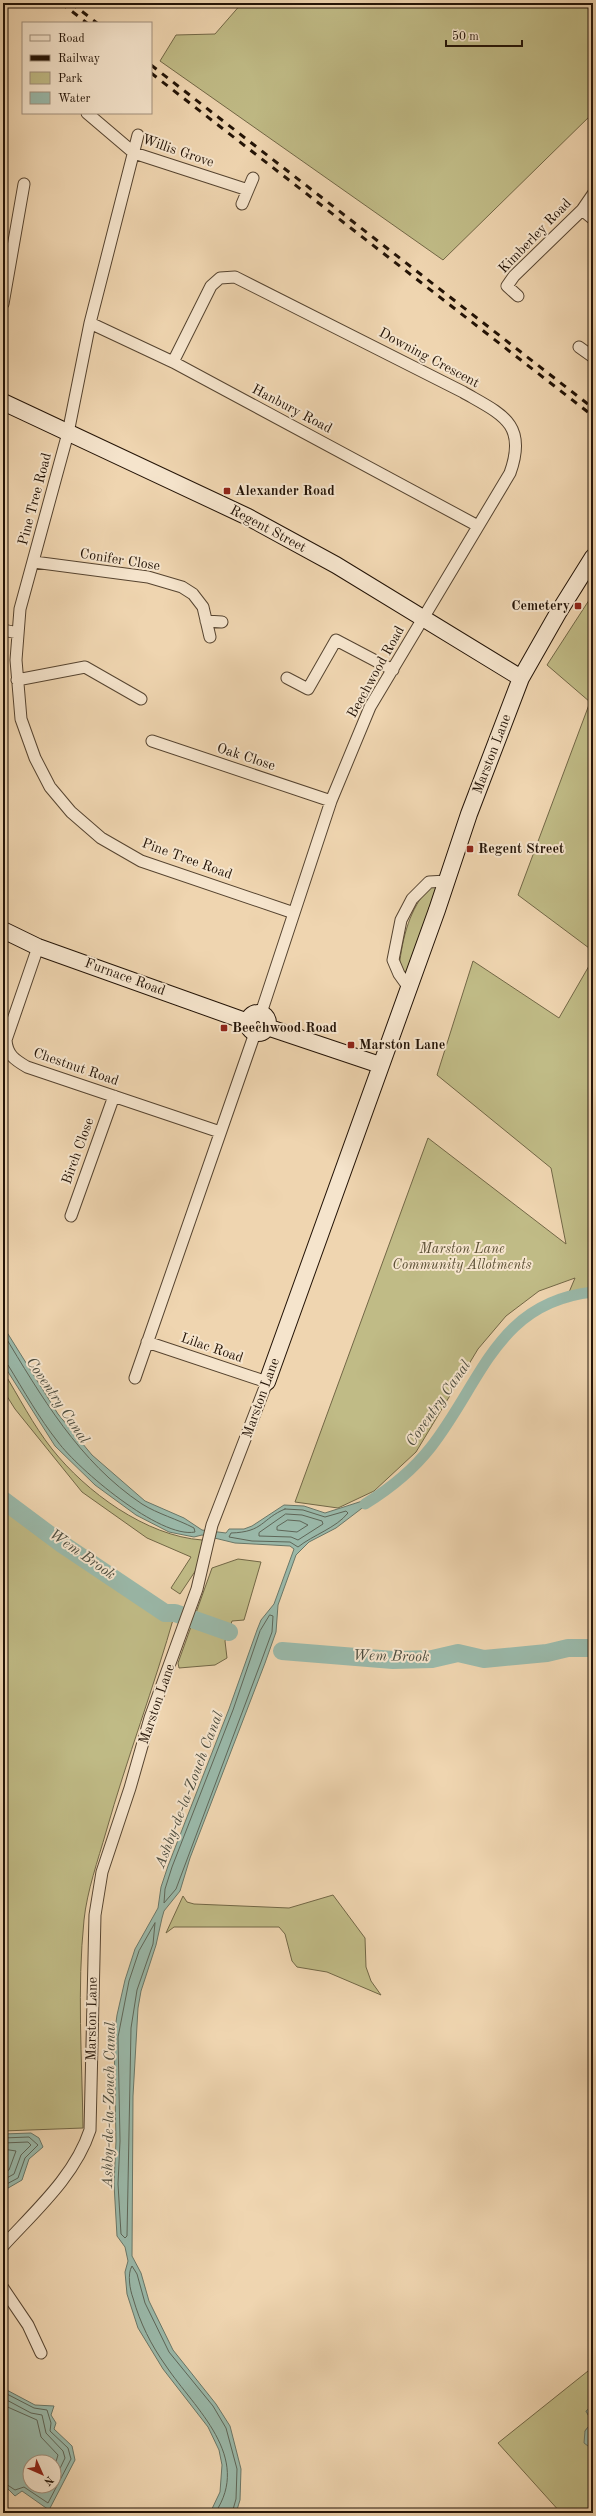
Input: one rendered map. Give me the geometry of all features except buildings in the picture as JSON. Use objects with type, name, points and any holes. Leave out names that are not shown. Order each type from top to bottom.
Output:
[{"type":"street","name":"Willis Grove","points":[[88,114],[134,153],[248,190]]},
{"type":"street","points":[[68,433],[90,323],[138,135]]},
{"type":"street","points":[[242,204],[253,178]]},
{"type":"street","points":[[3,304],[24,184]]},
{"type":"street","name":"Kimberley Road","points":[[518,296],[507,286],[514,276],[582,210],[593,194]]},
{"type":"street","points":[[582,210],[593,219]]},
{"type":"street","name":"Downing Crescent","points":[[172,362],[211,286],[220,278],[235,277],[464,392],[498,413],[513,428],[517,453],[510,473],[424,617]]},
{"type":"street","name":"Hanbury Road","points":[[90,323],[172,362],[478,526]]},
{"type":"street","points":[[579,347],[592,355]]},
{"type":"street","name":"Regent Street","points":[[3,402],[143,466],[248,517],[336,565],[424,617],[521,678]]},
{"type":"street","name":"Pine Tree Road","points":[[68,433],[20,609],[17,680],[21,720],[35,758],[50,787],[86,826],[141,861],[294,913]]},
{"type":"street","name":"Marston Lane","points":[[3,2246],[71,2169],[85,2147],[90,2130],[95,1915],[102,1872],[130,1788],[150,1718],[189,1610],[208,1547],[212,1525],[267,1382],[409,988],[469,814],[521,678],[558,613],[593,557]]},
{"type":"street","name":"Conifer Close","points":[[34,562],[148,577],[182,587],[194,594],[203,607],[210,637]]},
{"type":"street","name":"Beechwood Road","points":[[135,1378],[258,1024],[332,801],[370,707],[424,617]]},
{"type":"street","points":[[206,621],[222,622]]},
{"type":"street","points":[[3,630],[18,633]]},
{"type":"street","points":[[287,678],[308,689],[336,640],[393,670]]},
{"type":"street","points":[[17,680],[85,667],[141,699]]},
{"type":"street","name":"Oak Close","points":[[152,741],[332,801]]},
{"type":"street","points":[[409,988],[399,974],[393,960],[401,920],[412,899],[429,882],[447,881]]},
{"type":"street","name":"Furnace Road","points":[[3,930],[38,947],[380,1065]]},
{"type":"street","name":"Chestnut Road","points":[[38,947],[11,1021],[6,1040],[7,1050],[15,1060],[27,1067],[220,1132]]},
{"type":"street","name":"Birch Close","points":[[71,1216],[114,1096]]},
{"type":"street","name":"Lilac Road","points":[[147,1342],[267,1382]]},
{"type":"street","points":[[3,2288],[31,2331],[41,2353]]},
{"type":"green space","points":[[242,3],[593,3],[593,113],[443,260],[160,61],[176,35],[215,34]]},
{"type":"green space","points":[[593,594],[593,951],[518,895],[590,702],[547,665]]},
{"type":"green space","points":[[430,886],[440,888],[408,979],[399,967],[405,934],[417,904]]},
{"type":"green space","name":"Marston Lane Community Allotments","points":[[593,959],[593,1292],[567,1297],[575,1278],[539,1291],[506,1316],[478,1349],[416,1452],[374,1491],[338,1508],[295,1502],[428,1138],[566,1244],[551,1168],[437,1075],[473,961],[559,1018]]},
{"type":"green space","points":[[3,1371],[32,1421],[45,1440],[82,1481],[100,1496],[139,1521],[181,1537],[202,1540],[205,1546],[198,1567],[180,1594],[171,1588],[191,1557],[147,1538],[82,1492],[15,1409],[3,1390]]},
{"type":"green space","points":[[3,1500],[144,1600],[165,1613],[175,1613],[114,1804],[85,1909],[80,1998],[83,2128],[3,2131]]},
{"type":"green space","points":[[238,1559],[261,1562],[244,1620],[232,1621],[225,1641],[227,1658],[215,1665],[179,1668],[178,1663],[212,1568]]},
{"type":"green space","points":[[333,1895],[365,1938],[366,1967],[371,1981],[381,1995],[327,1972],[297,1967],[292,1961],[285,1934],[279,1927],[174,1927],[166,1933],[183,1896],[187,1902],[194,1904],[289,1908]]},
{"type":"green space","points":[[593,2367],[593,2405],[586,2411],[592,2422],[585,2431],[592,2449],[593,2513],[561,2513],[498,2443]]},
{"type":"water","points":[[3,1326],[58,1414],[92,1455],[145,1501],[184,1518],[202,1530],[226,1533],[229,1529],[244,1529],[252,1526],[284,1505],[304,1506],[325,1513],[378,1496],[336,1528],[309,1542],[296,1555],[278,1605],[276,1632],[265,1663],[190,1858],[180,1891],[164,1911],[156,1945],[141,1991],[138,2008],[133,2096],[132,2256],[141,2273],[149,2301],[173,2350],[216,2404],[230,2426],[241,2469],[240,2500],[236,2513],[210,2513],[220,2492],[222,2465],[219,2450],[208,2427],[163,2369],[138,2328],[127,2294],[125,2272],[128,2261],[125,2247],[117,2236],[114,2184],[116,2141],[114,2037],[117,2015],[125,1980],[135,1949],[158,1908],[161,1887],[168,1866],[229,1709],[257,1630],[261,1620],[274,1604],[294,1549],[290,1546],[235,1543],[202,1535],[194,1537],[169,1532],[136,1515],[95,1485],[55,1446],[3,1364]]},
{"type":"water","points":[[31,2133],[39,2138],[43,2147],[29,2159],[22,2180],[3,2191],[3,2134]]},
{"type":"water","points":[[3,2388],[35,2405],[54,2406],[51,2415],[56,2423],[54,2429],[72,2446],[75,2460],[62,2485],[62,2454],[22,2454],[22,2491],[15,2496],[3,2484]]},
{"type":"water","points":[[593,2405],[593,2459],[592,2449],[584,2443],[585,2431],[592,2422],[586,2411]]},
{"type":"water","points":[[26,2494],[57,2494],[49,2510]]},
{"type":"waterway","name":"Coventry Canal","points":[[365,1504],[384,1492],[401,1478],[431,1447],[449,1422],[479,1372],[495,1349],[513,1328],[534,1311],[561,1299],[593,1292]]},
{"type":"waterway","name":"Wem Brook","points":[[3,1500],[62,1544],[165,1613],[175,1613],[229,1632]]},
{"type":"waterway","name":"Wem Brook","points":[[282,1651],[393,1660],[432,1659],[458,1653],[484,1659],[547,1653],[568,1648],[593,1648]]},
{"type":"railway","points":[[61,3],[86,22]]},
{"type":"railway","points":[[71,3],[96,22]]},
{"type":"railway","points":[[152,66],[593,408]]},
{"type":"railway","points":[[152,74],[593,416]]},
{"type":"place","name":"Alexander Road","points":[[227,491]]},
{"type":"place","name":"Cemetery","points":[[578,606]]},
{"type":"place","name":"Regent Street","points":[[470,849]]},
{"type":"place","name":"Beechwood Road","points":[[224,1028]]},
{"type":"place","name":"Marston Lane","points":[[351,1045]]},
{"type":"water label","name":"Ashby-de-la-Zouch Canal","points":[[190,1790]]},
{"type":"water label","name":"Ashby-de-la-Zouch Canal","points":[[110,2105]]}]
